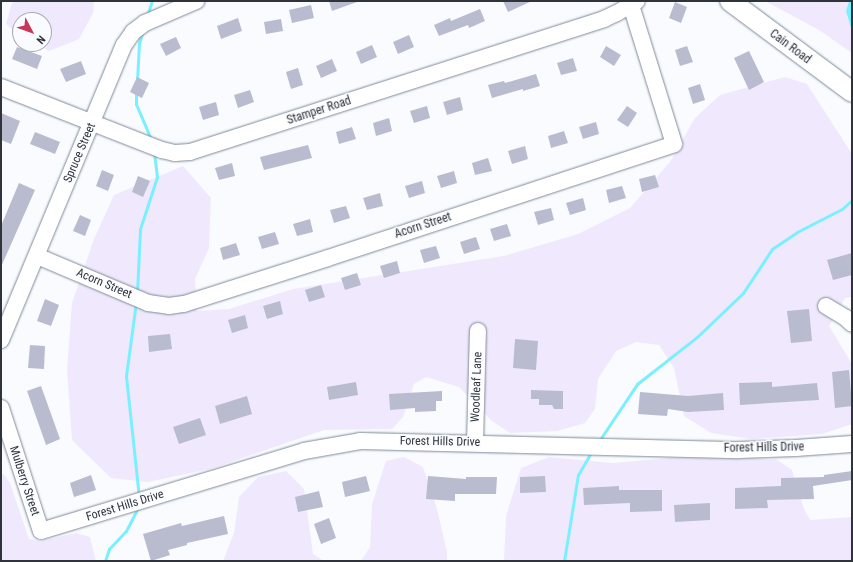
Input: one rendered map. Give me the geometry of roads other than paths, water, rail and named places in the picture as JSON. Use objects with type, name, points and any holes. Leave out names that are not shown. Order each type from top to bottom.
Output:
[{"type":"main road","name":"Cain Road","points":[[730,1],[852,92]]},
{"type":"street","name":"Spruce Street","points":[[1,340],[124,45],[129,37],[145,23],[196,1]]},
{"type":"street","name":"Stamper Road","points":[[1,86],[162,150],[176,153],[190,152],[604,19],[634,3]]},
{"type":"street","name":"Acorn Street","points":[[37,256],[148,303],[162,306],[176,305],[321,260],[674,144],[634,3]]},
{"type":"street","points":[[826,306],[852,324]]},
{"type":"street","name":"Woodleaf Lane","points":[[475,443],[478,330]]},
{"type":"street","name":"Mulberry Street","points":[[1,408],[41,531]]},
{"type":"street","name":"Forest Hills Drive","points":[[41,531],[304,452],[339,444],[374,440],[739,450],[852,444]]},
{"type":"water","points":[[849,1],[852,1],[852,31],[846,11]]},
{"type":"waterway","points":[[147,16],[152,1]]},
{"type":"waterway","points":[[137,81],[139,43],[142,33]]},
{"type":"waterway","points":[[136,93],[136,104],[151,140]]},
{"type":"waterway","points":[[137,293],[140,229],[157,177],[154,153]]},
{"type":"waterway","points":[[599,441],[637,384],[697,337],[743,293],[772,249],[797,232],[842,209],[852,200]]},
{"type":"waterway","points":[[136,302],[126,376],[139,497]]},
{"type":"waterway","points":[[564,561],[578,475],[592,451]]},
{"type":"waterway","points":[[105,561],[109,549],[126,531],[139,506]]}]
